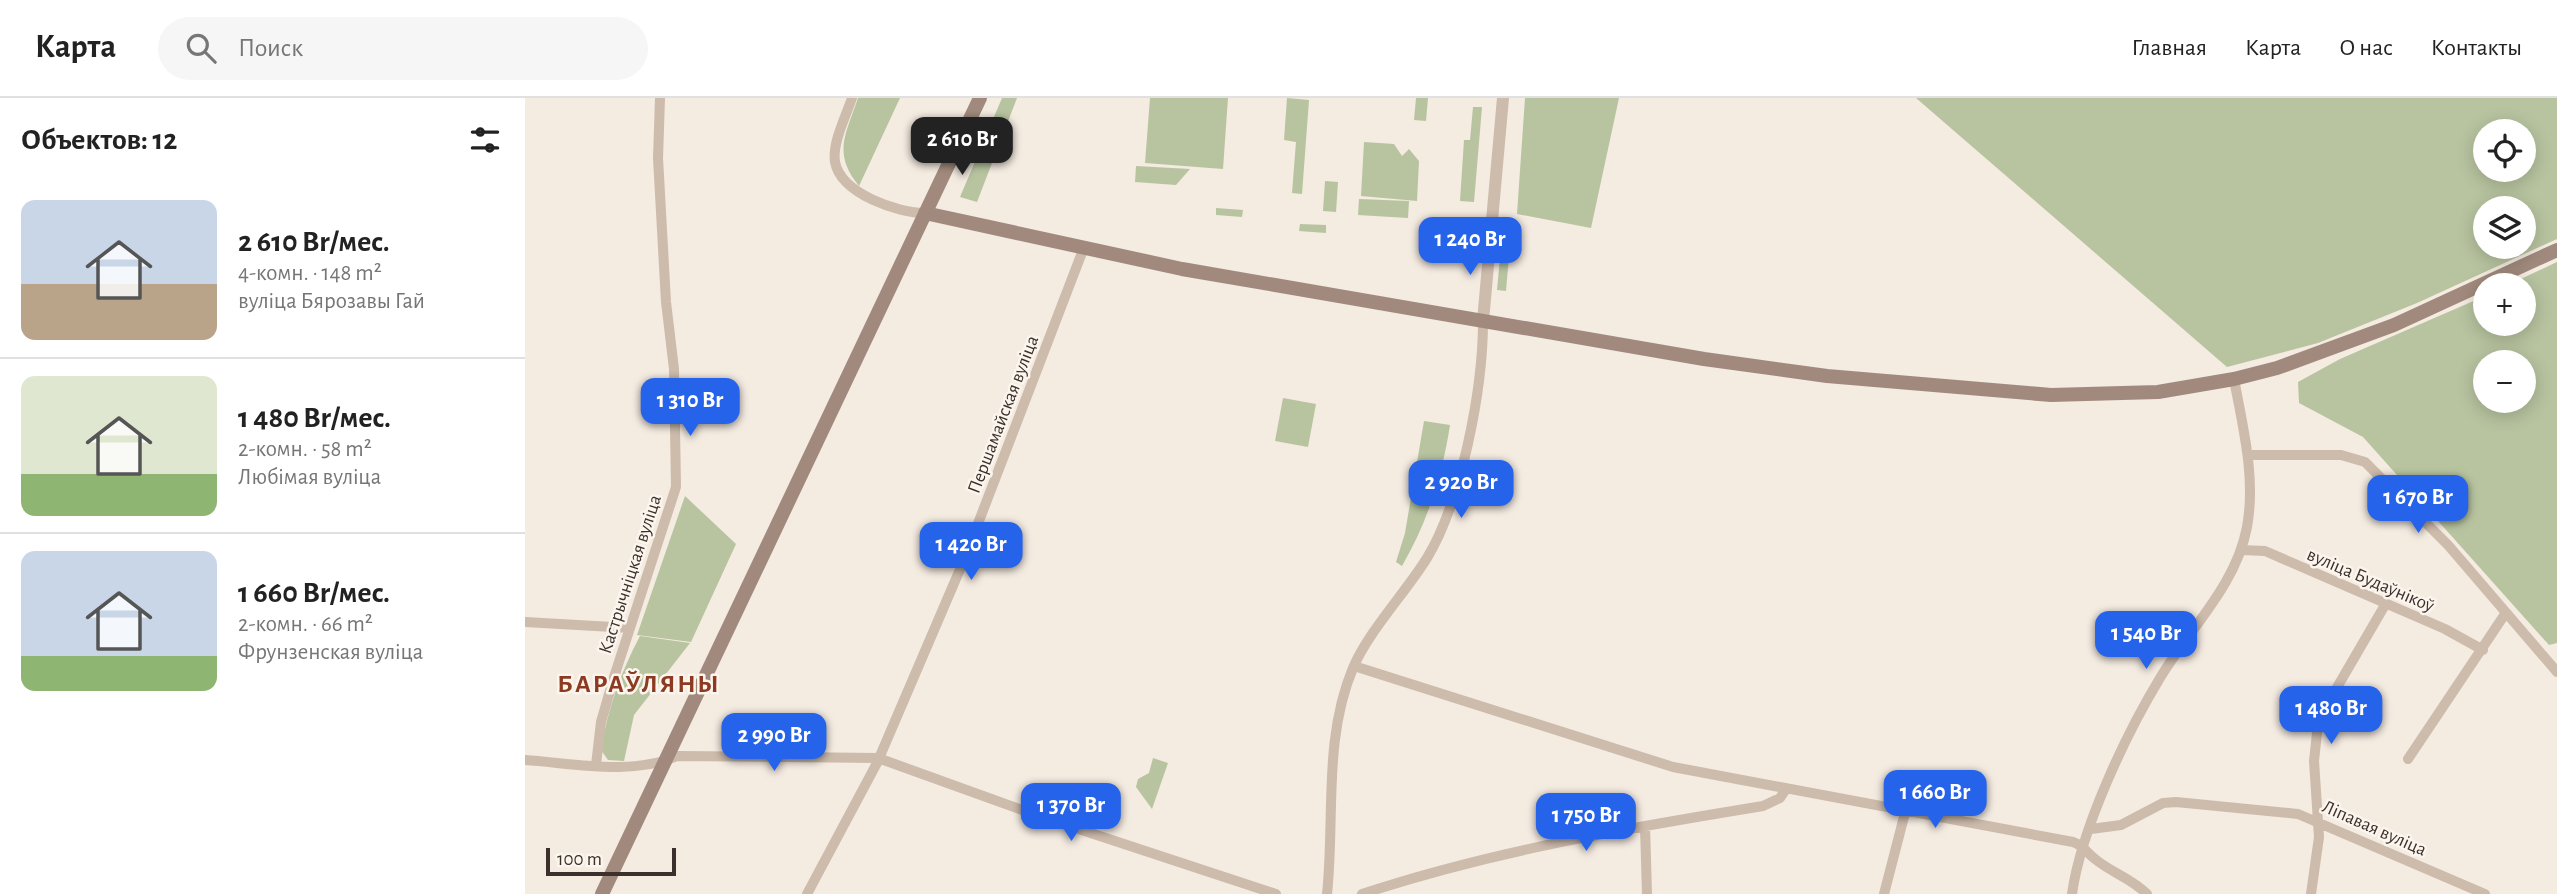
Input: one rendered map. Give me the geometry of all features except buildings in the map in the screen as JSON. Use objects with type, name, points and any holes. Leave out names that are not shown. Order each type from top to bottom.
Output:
[{"type":"main road","points":[[602,894],[847,384],[980,98]]},
{"type":"main road","points":[[925,213],[1083,250],[1483,321],[1796,372],[1988,392],[2103,395],[2158,392],[2234,379],[2277,368],[2394,325],[2557,250]]},
{"type":"street","name":"Кастрычніцкая вуліца","points":[[596,765],[601,722],[676,487],[674,369],[666,302],[658,158],[660,98]]},
{"type":"street","points":[[852,98],[835,154],[841,176],[851,187],[878,202],[905,213],[925,213]]},
{"type":"street","points":[[1327,894],[1332,759],[1354,666],[1429,554],[1448,511],[1464,461],[1483,342],[1503,98]]},
{"type":"street","name":"Першамайская вуліца","points":[[807,894],[878,758],[964,560],[1083,250]]},
{"type":"street","points":[[2072,894],[2091,829],[2125,742],[2153,688],[2221,592],[2242,550],[2251,490],[2248,455],[2234,379]]},
{"type":"street","points":[[2248,455],[2340,455],[2365,462],[2448,545],[2557,672]]},
{"type":"street","name":"вуліца Будаўнікоў","points":[[2242,550],[2265,551],[2445,629],[2483,650]]},
{"type":"street","points":[[2311,894],[2318,821],[2314,761],[2317,733],[2325,708],[2385,605]]},
{"type":"street","points":[[2408,759],[2505,614]]},
{"type":"street","points":[[525,622],[630,628]]},
{"type":"street","points":[[1354,666],[1673,767],[2062,839],[2085,847],[2095,859],[2133,880],[2147,894]]},
{"type":"street","points":[[525,760],[632,766],[664,761],[677,755],[878,758],[1036,815],[1276,894]]},
{"type":"street","points":[[1362,894],[1475,863],[1645,826],[1763,806],[1780,798],[1786,789]]},
{"type":"street","name":"Ліпавая вуліца","points":[[2091,829],[2121,825],[2163,803],[2212,804],[2298,814],[2485,894]]},
{"type":"street","points":[[1884,894],[1906,809]]},
{"type":"street","points":[[1645,826],[1647,894]]},
{"type":"green space","points":[[858,98],[900,98],[859,186],[846,163],[844,153],[846,133]]},
{"type":"green space","points":[[1002,98],[1017,98],[977,202],[960,197]]},
{"type":"green space","points":[[1150,98],[1228,98],[1223,169],[1145,163]]},
{"type":"green space","points":[[1287,98],[1309,100],[1302,194],[1292,193],[1296,142],[1284,140]]},
{"type":"green space","points":[[1416,98],[1428,98],[1426,121],[1414,120]]},
{"type":"green space","points":[[1525,98],[1619,98],[1591,228],[1517,214]]},
{"type":"green space","points":[[1916,98],[2557,98],[2557,239],[2536,249],[2536,196],[2473,196],[2473,259],[2513,259],[2483,273],[2473,273],[2473,277],[2417,303],[2318,343],[2227,367]]},
{"type":"green space","points":[[1473,107],[1482,107],[1474,202],[1460,201],[1464,140],[1470,140]]},
{"type":"green space","points":[[1364,142],[1394,144],[1402,156],[1409,149],[1419,161],[1417,201],[1361,196]]},
{"type":"green space","points":[[1136,166],[1190,169],[1176,185],[1135,182]]},
{"type":"green space","points":[[1325,181],[1338,182],[1336,212],[1323,211]]},
{"type":"green space","points":[[1359,199],[1409,201],[1408,218],[1358,215]]},
{"type":"green space","points":[[1216,208],[1243,210],[1242,217],[1216,215]]},
{"type":"green space","points":[[1300,224],[1326,225],[1326,233],[1299,231]]},
{"type":"green space","points":[[1504,244],[1510,245],[1506,291],[1497,290],[1501,247]]},
{"type":"green space","points":[[2557,262],[2557,643],[2549,645],[2363,437],[2299,403],[2298,382],[2340,359],[2473,301],[2473,336],[2536,336],[2536,273],[2534,273]]},
{"type":"green space","points":[[1283,398],[1316,404],[1308,447],[1275,441]]},
{"type":"green space","points":[[1424,421],[1450,425],[1433,498],[1402,566],[1396,562],[1405,533]]},
{"type":"green space","points":[[685,496],[736,544],[691,642],[637,635]]},
{"type":"green space","points":[[640,636],[690,643],[634,715],[624,761],[608,760],[601,750],[607,720],[626,664]]},
{"type":"green space","points":[[1153,758],[1168,763],[1152,809],[1136,787],[1138,779],[1149,773]]},
{"type":"district","name":"БАРАЎЛЯНЫ","points":[[639,683]]}]
